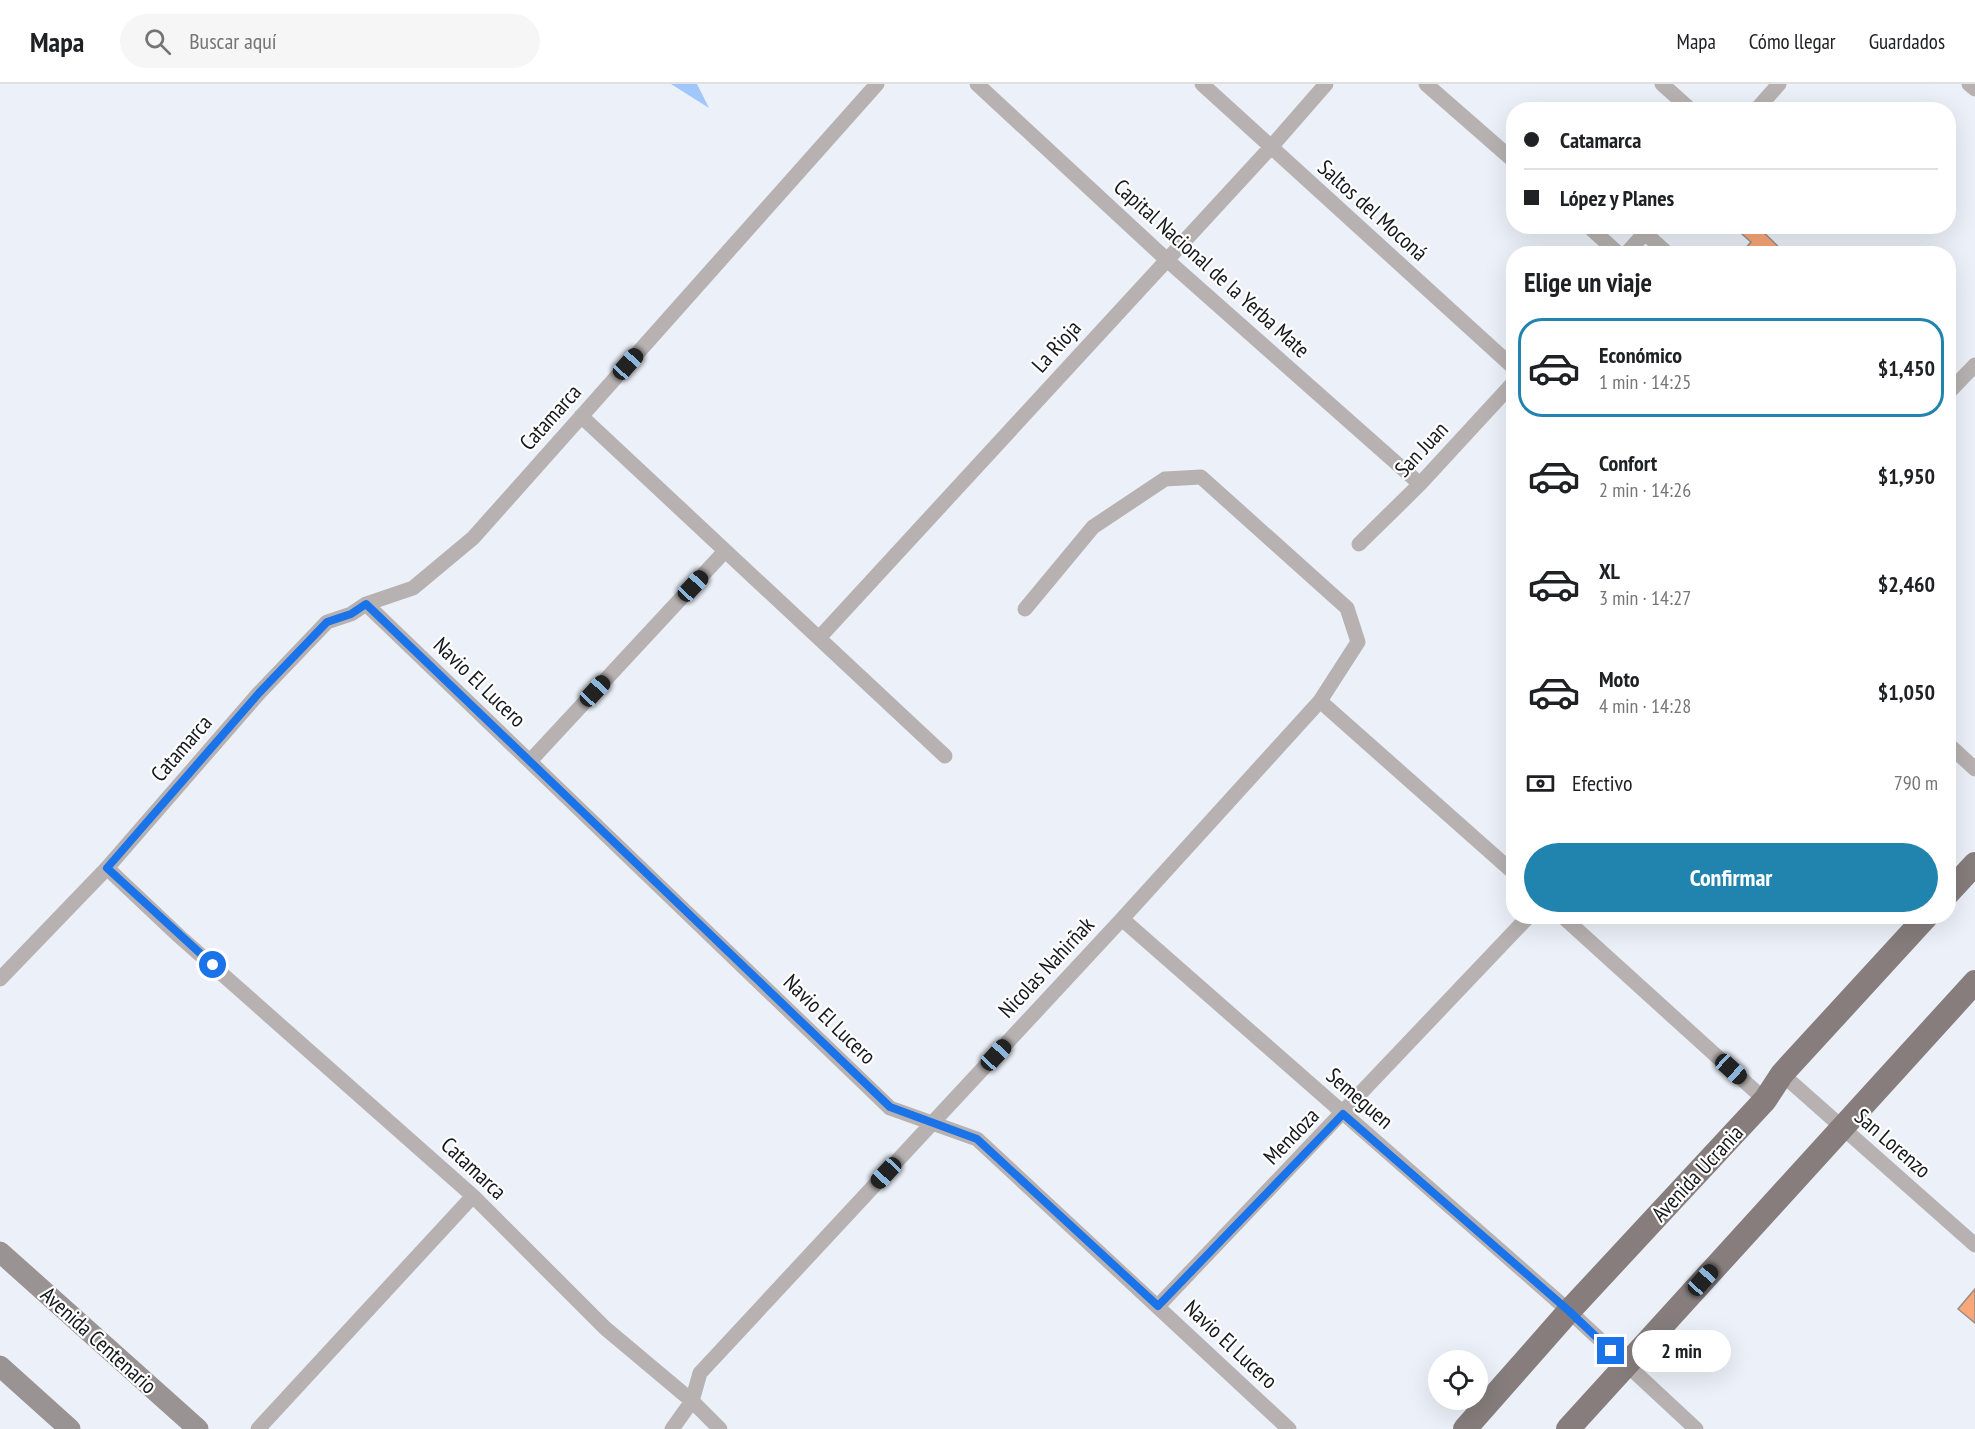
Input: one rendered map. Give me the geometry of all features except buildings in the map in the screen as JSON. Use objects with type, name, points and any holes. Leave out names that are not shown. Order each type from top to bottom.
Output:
[{"type":"main road","points":[[1956,884],[1975,864]]},
{"type":"main road","name":"Avenida Ucrania","points":[[1465,1429],[1569,1311],[1765,1100],[1782,1074],[1920,924]]},
{"type":"main road","points":[[1568,1429],[1975,982]]},
{"type":"main road","name":"Avenida Centenario","points":[[0,1252],[198,1429]]},
{"type":"main road","points":[[0,1366],[70,1429]]},
{"type":"street","name":"Catamarca","points":[[720,1429],[692,1401],[605,1328],[473,1196],[179,936],[107,868],[259,693],[327,622],[351,614],[366,604],[413,588],[473,538],[877,84]]},
{"type":"street","name":"Capital Nacional de la Yerba Mate","points":[[977,84],[1167,260],[1420,484]]},
{"type":"street","name":"Saltos del Moconá","points":[[1202,84],[1506,361]]},
{"type":"street","name":"La Rioja","points":[[819,638],[1271,147],[1326,84]]},
{"type":"street","points":[[1426,84],[1506,154]]},
{"type":"street","points":[[1662,84],[1681,102]]},
{"type":"street","points":[[1763,102],[1779,84]]},
{"type":"street","points":[[1969,84],[1975,89]]},
{"type":"street","points":[[1597,234],[1610,246]]},
{"type":"street","points":[[1633,246],[1644,234]]},
{"type":"street","points":[[1651,234],[1661,246]]},
{"type":"street","points":[[1956,385],[1975,365]]},
{"type":"street","name":"San Juan","points":[[1359,544],[1420,484],[1506,391]]},
{"type":"street","points":[[581,416],[945,756]]},
{"type":"street","name":"Nicolas Nahirñak","points":[[672,1429],[692,1401],[700,1373],[933,1124],[1320,701],[1358,642],[1347,608],[1201,477],[1165,479],[1093,527],[1025,609]]},
{"type":"street","points":[[530,761],[725,551]]},
{"type":"street","name":"Navio El Lucero","points":[[366,604],[890,1107],[977,1139],[1289,1429]]},
{"type":"street","points":[[1320,701],[1506,866]]},
{"type":"street","points":[[1956,751],[1975,769]]},
{"type":"street","points":[[0,979],[107,868]]},
{"type":"street","name":"Semeguen","points":[[1122,919],[1569,1311],[1696,1429]]},
{"type":"street","name":"Mendoza","points":[[1158,1306],[1521,924]]},
{"type":"street","points":[[1571,924],[1765,1100]]},
{"type":"street","name":"San Lorenzo","points":[[1782,1074],[1975,1245]]},
{"type":"street","points":[[258,1429],[473,1196]]},
{"type":"shaded area","points":[[671,84],[697,84],[709,108]]},
{"type":"route","points":[[213,965],[107,868],[259,693],[327,622],[351,614],[366,604],[890,1107],[977,1139],[1158,1306],[1343,1114],[1569,1311],[1611,1351]]}]
